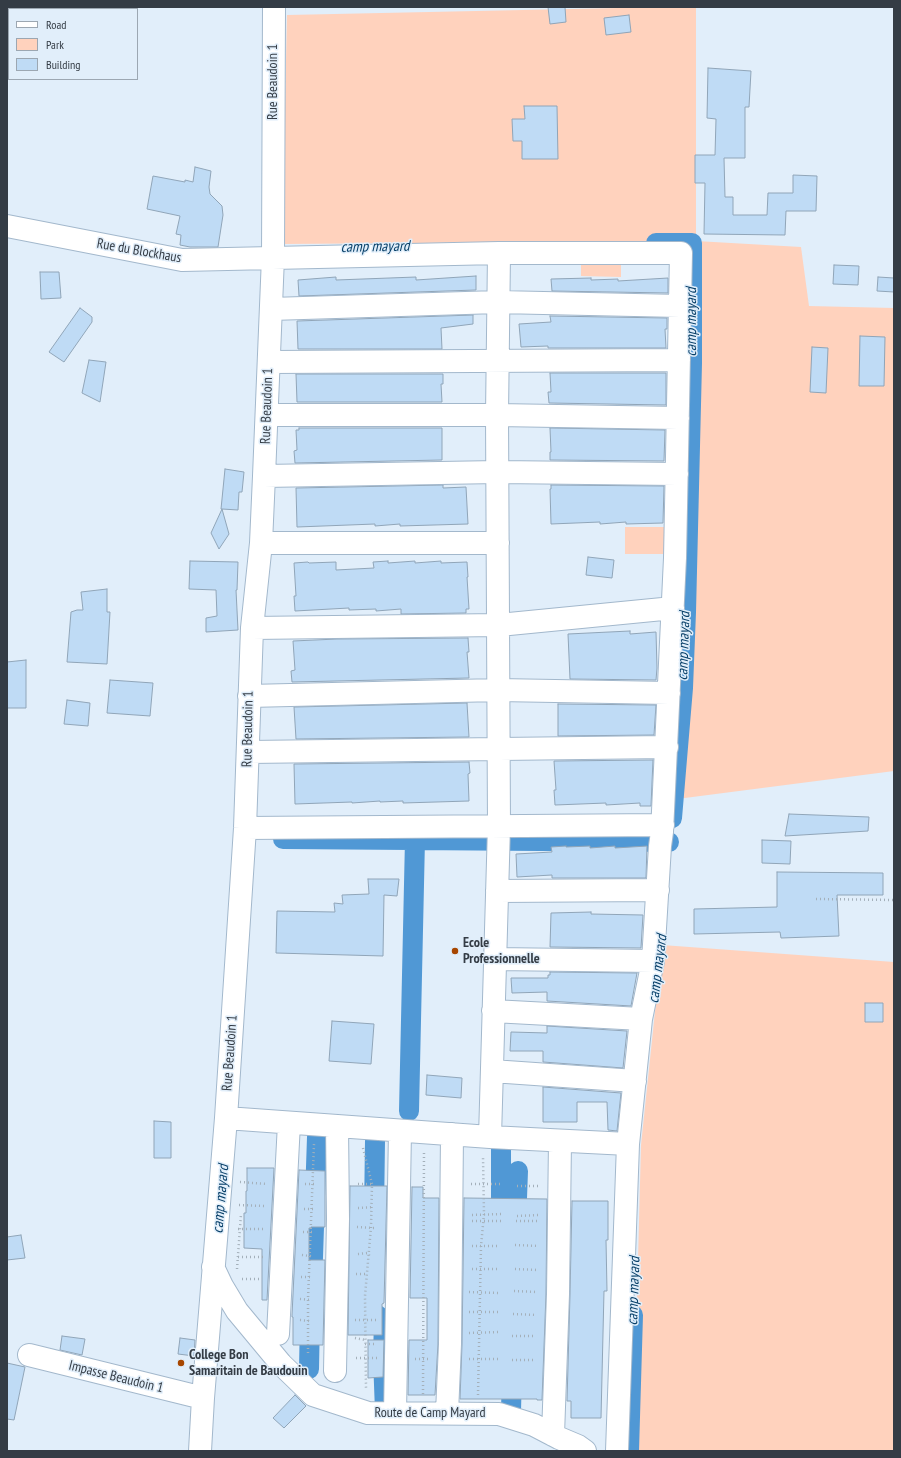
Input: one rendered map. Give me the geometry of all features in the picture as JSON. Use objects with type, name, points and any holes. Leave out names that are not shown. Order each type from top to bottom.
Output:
[{"type":"street","name":"Rue Beaudoin 1","points":[[200,1451],[213,1266],[226,1118],[245,828],[252,628],[261,543],[273,257],[274,7]]},
{"type":"street","name":"Rue du Blockhaus","points":[[7,226],[182,260],[498,252],[681,253],[680,306]]},
{"type":"street","points":[[486,1146],[492,1071],[498,835],[498,252]]},
{"type":"street","points":[[271,309],[498,302],[680,306],[677,474],[667,747],[653,961],[641,1020],[628,1144],[617,1451]]},
{"type":"street","points":[[269,362],[679,360]]},
{"type":"street","points":[[267,415],[497,415],[678,418]]},
{"type":"street","points":[[264,476],[498,472],[677,474]]},
{"type":"street","points":[[261,543],[498,543]]},
{"type":"street","points":[[252,628],[499,625],[673,608]]},
{"type":"street","points":[[249,696],[498,690],[669,694]]},
{"type":"street","points":[[248,752],[667,747]]},
{"type":"street","points":[[245,828],[498,835],[662,834]]},
{"type":"street","points":[[497,891],[658,890]]},
{"type":"street","points":[[495,959],[653,961]]},
{"type":"street","points":[[493,1011],[641,1020]]},
{"type":"street","points":[[492,1071],[635,1081]]},
{"type":"street","points":[[226,1118],[452,1134],[486,1146],[560,1141],[628,1144]]},
{"type":"street","points":[[278,1334],[289,1123]]},
{"type":"street","points":[[335,1371],[338,1226],[337,1126]]},
{"type":"street","points":[[395,1413],[400,1131]]},
{"type":"street","points":[[447,1413],[450,1344],[452,1134]]},
{"type":"street","points":[[553,1435],[558,1294],[560,1141]]},
{"type":"street","name":"Route de Camp Mayard","points":[[213,1266],[222,1286],[237,1311],[281,1364],[313,1395],[368,1413],[499,1414],[534,1425],[578,1446],[585,1451]]},
{"type":"street","name":"Impasse Beaudoin 1","points":[[29,1355],[203,1398]]},
{"type":"path","points":[[816,899],[894,900]]},
{"type":"path","points":[[308,1353],[315,1138]]},
{"type":"path","points":[[423,1413],[424,1144]]},
{"type":"path","points":[[478,1414],[480,1269],[484,1214],[486,1146]]},
{"type":"path","points":[[363,1148],[372,1184],[371,1227],[366,1281],[366,1388]]},
{"type":"path","points":[[242,1175],[242,1182]]},
{"type":"path","points":[[238,1181],[270,1184]]},
{"type":"path","points":[[470,1184],[501,1184]]},
{"type":"path","points":[[241,1198],[241,1206]]},
{"type":"path","points":[[235,1205],[269,1206]]},
{"type":"path","points":[[237,1272],[241,1213]]},
{"type":"path","points":[[470,1215],[501,1214]]},
{"type":"path","points":[[469,1221],[501,1221]]},
{"type":"path","points":[[516,1221],[544,1221]]},
{"type":"path","points":[[234,1229],[267,1229]]},
{"type":"path","points":[[468,1246],[500,1246]]},
{"type":"path","points":[[237,1257],[265,1257]]},
{"type":"path","points":[[468,1269],[500,1269]]},
{"type":"path","points":[[515,1269],[543,1270]]},
{"type":"path","points":[[237,1279],[264,1279]]},
{"type":"path","points":[[514,1291],[543,1292]]},
{"type":"path","points":[[468,1292],[500,1293]]},
{"type":"path","points":[[467,1312],[500,1312]]},
{"type":"path","points":[[513,1314],[542,1315]]},
{"type":"path","points":[[352,1320],[378,1320]]},
{"type":"path","points":[[467,1333],[500,1332]]},
{"type":"path","points":[[512,1336],[542,1336]]},
{"type":"path","points":[[352,1358],[383,1358]]},
{"type":"path","points":[[467,1359],[500,1359]]},
{"type":"path","points":[[512,1360],[541,1360]]},
{"type":"green space","points":[[696,7],[696,241],[801,247],[809,306],[894,308],[894,771],[677,799],[692,241],[282,244],[287,15]]},
{"type":"green space","points":[[581,258],[621,259],[621,277],[581,276]]},
{"type":"green space","points":[[625,527],[665,527],[664,554],[625,554]]},
{"type":"green space","points":[[662,945],[894,962],[894,1451],[633,1451],[641,1145]]},
{"type":"building","points":[[548,7],[565,7],[566,22],[550,24]]},
{"type":"building","points":[[629,15],[631,32],[606,35],[604,18]]},
{"type":"building","points":[[708,68],[751,71],[749,107],[745,107],[745,158],[724,158],[725,197],[733,197],[733,215],[767,215],[768,193],[793,193],[793,175],[817,176],[816,211],[786,211],[785,235],[704,234],[705,183],[695,183],[695,155],[715,155],[716,119],[707,118]]},
{"type":"building","points":[[524,106],[557,106],[558,159],[522,159],[522,141],[513,141],[512,119],[525,119]]},
{"type":"building","points":[[195,167],[211,171],[209,187],[210,194],[222,206],[223,215],[218,247],[190,247],[180,245],[181,235],[176,234],[180,216],[147,209],[153,176],[193,182]]},
{"type":"building","points":[[834,265],[859,266],[858,285],[833,284]]},
{"type":"building","points":[[40,272],[59,272],[61,298],[41,299]]},
{"type":"building","points":[[476,276],[476,290],[299,296],[298,280],[336,277],[336,280],[416,277],[416,280]]},
{"type":"building","points":[[878,277],[894,278],[894,292],[877,291]]},
{"type":"building","points":[[591,278],[591,280],[618,279],[618,281],[668,278],[668,293],[552,291],[551,279]]},
{"type":"building","points":[[80,308],[92,317],[92,322],[64,362],[49,352]]},
{"type":"building","points":[[473,315],[473,324],[441,328],[442,349],[298,349],[297,321]]},
{"type":"building","points":[[550,316],[667,318],[667,329],[665,329],[666,348],[521,347],[519,324],[551,322]]},
{"type":"building","points":[[860,336],[885,337],[884,386],[859,386]]},
{"type":"building","points":[[812,347],[828,348],[826,393],[810,392]]},
{"type":"building","points":[[89,360],[106,362],[100,402],[82,393]]},
{"type":"building","points":[[550,373],[666,373],[666,405],[549,403],[548,392],[551,392]]},
{"type":"building","points":[[296,374],[443,374],[443,384],[441,384],[442,402],[297,402]]},
{"type":"building","points":[[299,428],[442,428],[442,460],[295,463],[294,451],[297,450],[296,430],[299,430]]},
{"type":"building","points":[[550,428],[665,430],[664,461],[550,460]]},
{"type":"building","points":[[225,469],[244,472],[242,492],[239,492],[238,510],[221,509]]},
{"type":"building","points":[[443,485],[443,488],[466,487],[468,524],[400,526],[400,524],[375,526],[375,524],[297,527],[296,488]]},
{"type":"building","points":[[551,485],[664,486],[663,523],[626,524],[626,522],[600,524],[600,522],[551,524]]},
{"type":"building","points":[[222,509],[229,534],[219,549],[211,533]]},
{"type":"building","points":[[588,557],[614,560],[612,578],[586,575]]},
{"type":"building","points":[[190,561],[238,562],[236,590],[238,630],[206,632],[206,618],[217,616],[216,590],[189,589]]},
{"type":"building","points":[[388,561],[388,563],[415,561],[415,563],[441,561],[441,563],[467,562],[469,609],[466,609],[466,613],[401,614],[401,609],[376,611],[376,609],[349,610],[349,608],[295,611],[294,596],[296,596],[294,563],[336,562],[336,570],[374,568],[373,562]]},
{"type":"building","points":[[107,589],[107,612],[110,612],[107,664],[67,662],[71,612],[83,610],[81,592]]},
{"type":"building","points":[[630,631],[630,634],[656,632],[656,680],[570,679],[568,634]]},
{"type":"building","points":[[468,638],[469,652],[467,652],[469,678],[292,682],[291,671],[295,670],[293,641],[337,639]]},
{"type":"building","points":[[26,660],[26,708],[7,708],[7,662]]},
{"type":"building","points":[[110,680],[153,683],[150,716],[107,713]]},
{"type":"building","points":[[67,700],[90,703],[88,726],[64,724]]},
{"type":"building","points":[[467,703],[469,737],[296,739],[294,707]]},
{"type":"building","points":[[558,704],[656,705],[654,735],[558,736]]},
{"type":"building","points":[[653,760],[651,806],[640,806],[640,803],[555,805],[554,790],[556,790],[554,761]]},
{"type":"building","points":[[469,762],[469,801],[403,803],[403,801],[380,801],[295,804],[294,764]]},
{"type":"building","points":[[789,814],[869,817],[868,831],[785,836]]},
{"type":"building","points":[[762,840],[791,841],[790,864],[762,863]]},
{"type":"building","points":[[590,846],[590,848],[615,846],[615,848],[647,846],[646,878],[552,878],[552,875],[517,877],[516,854],[552,852],[551,847]]},
{"type":"building","points":[[777,872],[883,873],[883,895],[837,895],[839,936],[781,938],[780,932],[694,934],[694,909],[777,907]]},
{"type":"building","points":[[368,879],[399,879],[397,896],[384,895],[383,956],[276,953],[277,911],[335,912],[334,903],[343,904],[342,895],[369,894]]},
{"type":"building","points":[[591,912],[591,914],[643,915],[641,948],[550,947],[551,913]]},
{"type":"building","points":[[550,972],[637,973],[631,1006],[547,1001],[547,992],[512,993],[511,978],[548,978]]},
{"type":"building","points":[[865,1003],[883,1003],[883,1022],[865,1022]]},
{"type":"building","points":[[332,1021],[374,1024],[371,1064],[329,1061]]},
{"type":"building","points":[[547,1026],[627,1031],[623,1068],[543,1062],[543,1051],[510,1051],[511,1032],[547,1033]]},
{"type":"building","points":[[427,1075],[462,1078],[461,1098],[426,1095]]},
{"type":"building","points":[[543,1087],[621,1093],[617,1131],[608,1130],[607,1102],[577,1102],[577,1122],[543,1122]]},
{"type":"building","points":[[154,1121],[171,1122],[171,1158],[154,1158]]},
{"type":"building","points":[[247,1168],[274,1168],[267,1300],[262,1300],[262,1249],[244,1248],[244,1213],[246,1213]]},
{"type":"building","points":[[299,1170],[325,1171],[325,1227],[309,1228],[309,1260],[325,1260],[323,1345],[293,1345],[292,1315]]},
{"type":"building","points":[[350,1186],[387,1186],[382,1335],[348,1335]]},
{"type":"building","points":[[412,1187],[423,1187],[423,1198],[439,1198],[438,1344],[435,1395],[408,1395],[409,1340],[427,1340],[427,1298],[410,1298]]},
{"type":"building","points":[[464,1198],[547,1199],[546,1294],[542,1400],[460,1399]]},
{"type":"building","points":[[572,1201],[608,1201],[608,1240],[606,1240],[607,1291],[604,1291],[601,1418],[571,1418],[571,1401],[567,1401]]},
{"type":"building","points":[[21,1235],[25,1258],[7,1260],[7,1237]]},
{"type":"building","points":[[62,1336],[85,1339],[82,1355],[60,1350]]},
{"type":"building","points":[[180,1338],[195,1340],[194,1356],[178,1354]]},
{"type":"building","points":[[368,1340],[384,1340],[383,1377],[368,1378]]},
{"type":"building","points":[[7,1363],[25,1367],[14,1420],[7,1419]]},
{"type":"building","points":[[295,1395],[306,1406],[284,1428],[273,1418]]},
{"type":"waterway","name":"camp mayard","points":[[656,243],[692,243],[692,363],[686,612],[683,688],[672,818]]},
{"type":"waterway","points":[[283,839],[669,842]]},
{"type":"waterway","points":[[409,1111],[415,839]]},
{"type":"waterway","points":[[312,1287],[317,1137]]},
{"type":"waterway","points":[[374,1213],[375,1141]]},
{"type":"waterway","points":[[501,1149],[501,1225]]},
{"type":"waterway","points":[[516,1225],[518,1171]]},
{"type":"waterway","points":[[369,1297],[370,1310],[384,1320],[383,1358],[385,1411]]},
{"type":"waterway","name":"camp mayard","points":[[629,1451],[633,1315]]},
{"type":"waterway","points":[[309,1369],[310,1317]]},
{"type":"waterway","points":[[511,1411],[512,1371]]},
{"type":"place","name":"Ecole Professionnelle","points":[[455,951]]},
{"type":"place","name":"College Bon Samaritain de Baudouin","points":[[181,1363]]}]
